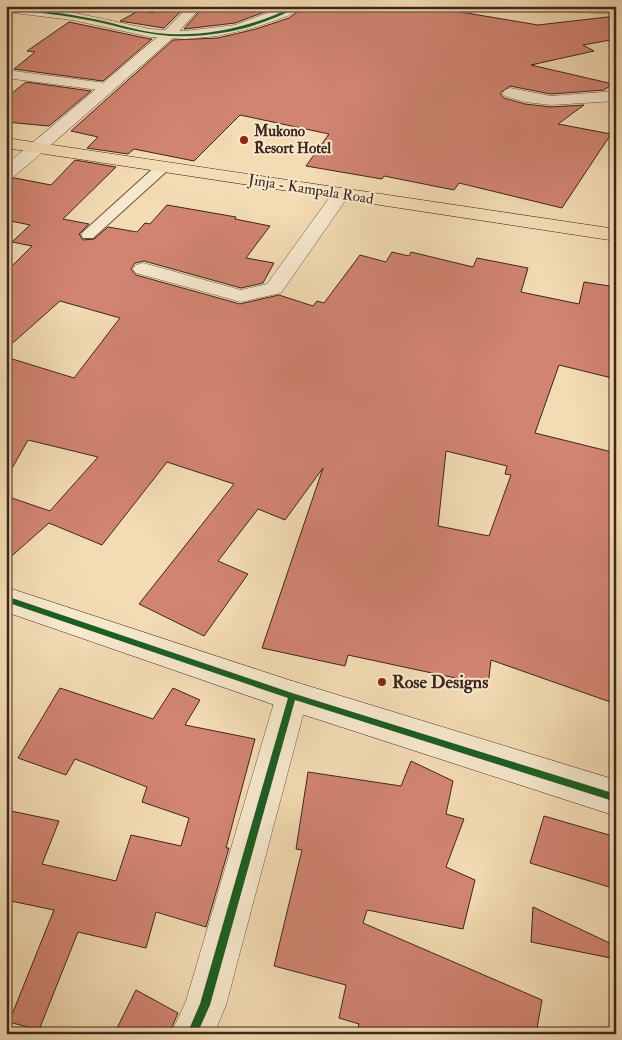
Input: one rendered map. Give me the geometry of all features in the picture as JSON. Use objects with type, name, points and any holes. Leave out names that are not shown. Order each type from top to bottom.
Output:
[{"type":"highway","name":"Jinja - Kampala Road","points":[[6,143],[616,235]]},
{"type":"street","points":[[6,174],[168,35],[196,6]]},
{"type":"street","points":[[6,8],[71,15],[168,35],[210,32],[250,24],[279,16],[298,6]]},
{"type":"street","points":[[537,6],[616,10]]},
{"type":"street","points":[[6,74],[106,87]]},
{"type":"street","points":[[510,93],[526,99],[548,102],[616,96]]},
{"type":"street","points":[[143,269],[241,296],[274,290],[341,194]]},
{"type":"street","points":[[6,599],[292,696],[616,798]]},
{"type":"street","points":[[192,1034],[206,1005],[292,696]]},
{"type":"lane","points":[[88,235],[163,167]]},
{"type":"building","points":[[160,6],[186,6],[164,28],[120,21],[140,10],[153,13]]},
{"type":"building","points":[[204,6],[281,6],[235,23],[184,29]]},
{"type":"building","points":[[306,6],[425,6],[538,25],[616,16],[616,39],[583,45],[594,51],[531,65],[613,84],[604,90],[551,94],[510,86],[500,93],[504,98],[525,104],[551,107],[584,105],[558,124],[611,134],[562,208],[459,183],[454,190],[384,176],[382,179],[306,166],[329,134],[240,115],[194,161],[134,149],[128,154],[87,148],[98,137],[71,131],[173,40],[218,38],[256,29],[289,18]]},
{"type":"building","points":[[69,22],[152,39],[103,81],[14,69],[35,52],[27,51]]},
{"type":"building","points":[[26,82],[91,91],[49,126],[6,122],[6,98]]},
{"type":"building","points":[[75,160],[116,167],[63,219],[89,224],[79,234],[83,240],[94,239],[108,227],[137,232],[145,223],[150,224],[167,205],[236,217],[235,219],[270,226],[246,258],[274,263],[263,283],[241,288],[144,261],[135,263],[131,269],[136,275],[240,304],[279,295],[313,306],[317,301],[324,303],[360,255],[386,262],[392,252],[409,256],[411,252],[473,267],[477,258],[528,268],[521,292],[579,304],[584,282],[616,287],[616,379],[559,365],[535,433],[616,453],[616,704],[491,660],[488,685],[348,655],[345,666],[262,648],[323,468],[285,520],[258,509],[218,561],[248,574],[204,636],[139,604],[234,484],[167,462],[102,545],[49,523],[6,561],[6,496],[50,511],[98,457],[28,440],[6,479],[6,357],[74,378],[120,318],[60,301],[6,349],[6,272],[32,246],[12,242],[30,225],[6,220],[6,181],[15,178],[51,185]],"holes":[[[446,451],[507,466],[505,474],[511,475],[489,536],[438,526]]]},
{"type":"building","points":[[60,688],[153,719],[173,688],[200,700],[185,725],[255,739],[226,848],[229,848],[206,927],[156,912],[146,948],[78,932],[39,1030],[9,1022],[54,910],[6,900],[6,810],[59,821],[42,864],[116,881],[131,835],[181,846],[189,818],[142,802],[147,787],[75,759],[66,775],[18,758]]},
{"type":"building","points":[[411,761],[453,781],[446,814],[464,819],[446,867],[475,880],[463,929],[367,910],[363,923],[542,1000],[536,1034],[356,1034],[359,1024],[339,1018],[346,985],[274,966],[302,850],[296,849],[308,772],[401,786]]},
{"type":"building","points":[[544,816],[616,837],[616,889],[530,863]]},
{"type":"building","points":[[533,907],[616,946],[616,959],[531,942]]},
{"type":"building","points":[[136,990],[178,1013],[169,1034],[114,1034]]},
{"type":"cycle path","points":[[6,8],[72,16],[150,33],[185,35],[235,29],[268,19],[298,6]]},
{"type":"cycle path","points":[[6,599],[292,696],[616,798]]},
{"type":"cycle path","points":[[192,1034],[205,1005],[292,696]]},
{"type":"place","name":"Mukono Resort Hotel","points":[[244,140]]},
{"type":"place","name":"Rose Designs","points":[[382,682]]}]
